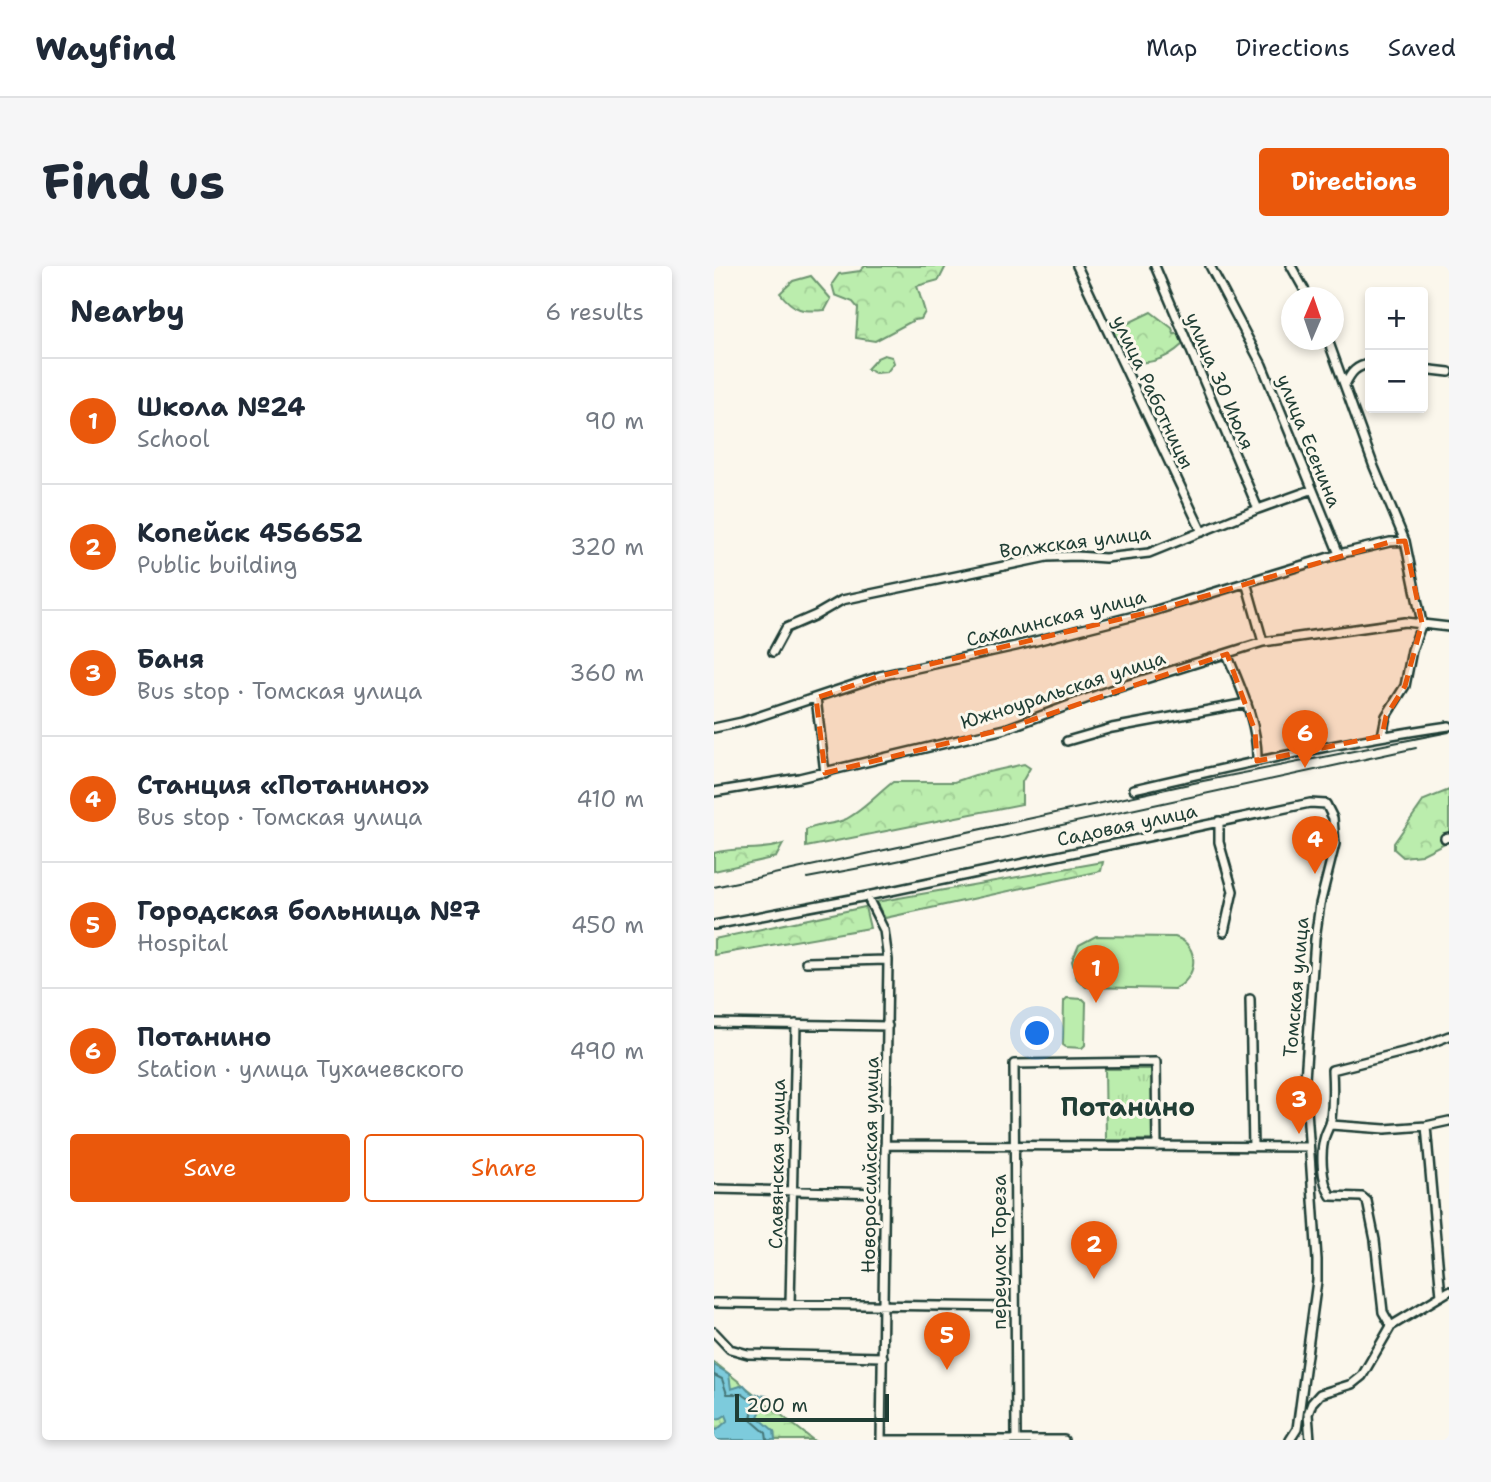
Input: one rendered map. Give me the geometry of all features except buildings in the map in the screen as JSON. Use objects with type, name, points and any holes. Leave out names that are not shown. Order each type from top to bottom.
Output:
[{"type":"street","name":"улица Работницы","points":[[1077,266],[1202,532]]},
{"type":"street","name":"улица Есенина","points":[[1210,266],[1262,365],[1339,554]]},
{"type":"street","points":[[1291,266],[1302,287]]},
{"type":"street","name":"улица 30 Июля","points":[[1154,267],[1258,509]]},
{"type":"street","points":[[1332,350],[1374,467],[1405,541],[1422,623],[1412,650],[1405,685],[1386,716],[1382,736]]},
{"type":"street","points":[[1345,385],[1350,373],[1365,365]]},
{"type":"street","points":[[1428,370],[1449,372]]},
{"type":"street","name":"Волжская улица","points":[[773,652],[786,628],[842,600],[1047,557],[1076,555],[1105,558],[1149,553],[1311,490]]},
{"type":"street","name":"Сахалинская улица","points":[[714,728],[742,722],[880,676],[1016,646],[1137,615],[1339,554],[1405,541]]},
{"type":"street","points":[[1246,582],[1264,642]]},
{"type":"street","name":"Южноуральская улица","points":[[714,792],[825,773],[1005,729],[1110,690],[1264,642],[1405,621],[1449,628]]},
{"type":"street","points":[[1227,654],[1255,731],[1256,761]]},
{"type":"street","points":[[816,698],[825,773]]},
{"type":"street","points":[[1067,741],[1124,725],[1247,703]]},
{"type":"street","points":[[1134,789],[1256,761],[1382,736],[1449,726]]},
{"type":"street","name":"Садовая улица","points":[[714,925],[867,896],[1310,803],[1326,804],[1333,818],[1335,844],[1328,870]]},
{"type":"street","points":[[1219,821],[1219,842],[1233,891],[1224,933]]},
{"type":"street","name":"Томская улица","points":[[1290,1440],[1297,1429],[1317,1281],[1305,1079],[1315,939],[1328,870]]},
{"type":"street","name":"Новороссийская улица","points":[[867,896],[884,930],[888,960],[881,1440]]},
{"type":"street","points":[[806,962],[888,960]]},
{"type":"street","name":"Томская улица","points":[[1250,999],[1253,1147]]},
{"type":"street","points":[[714,1023],[888,1026]]},
{"type":"street","name":"Славянская улица","points":[[790,1305],[796,1024]]},
{"type":"street","points":[[1391,1326],[1382,1312],[1375,1240],[1367,1201],[1362,1197],[1331,1196],[1328,1193],[1322,1153],[1325,1134],[1331,1125],[1332,1070],[1415,1049],[1449,1036]]},
{"type":"street","name":"переулок Тореза","points":[[1016,1440],[1014,1063],[1156,1062],[1157,1147]]},
{"type":"street","points":[[1331,1125],[1385,1129],[1426,1126],[1449,1121]]},
{"type":"street","points":[[1426,1126],[1441,1296]]},
{"type":"street","points":[[885,1145],[1309,1147]]},
{"type":"street","points":[[714,1189],[885,1193]]},
{"type":"street","points":[[1310,1440],[1308,1414],[1312,1403],[1320,1394],[1352,1384],[1362,1376],[1391,1326],[1449,1291]]},
{"type":"street","points":[[714,1303],[1014,1307]]},
{"type":"street","points":[[714,1332],[730,1349],[748,1354],[883,1357]]},
{"type":"street","points":[[881,1440],[1064,1440]]},
{"type":"highlighted area","points":[[1405,541],[1422,623],[1405,686],[1386,716],[1382,736],[1257,761],[1255,731],[1227,654],[1005,729],[825,773],[816,698],[880,676],[1150,612],[1390,542]]},
{"type":"green space","points":[[865,266],[946,266],[939,280],[917,286],[925,312],[921,319],[914,320],[875,341],[856,338],[858,308],[853,302],[835,295],[832,284],[839,274],[860,271]]},
{"type":"green space","points":[[811,276],[831,299],[825,310],[800,309],[790,304],[780,293],[793,281]]},
{"type":"green space","points":[[1151,312],[1172,328],[1174,334],[1179,334],[1183,344],[1162,358],[1138,362],[1123,353],[1113,334],[1118,328]]},
{"type":"green space","points":[[884,355],[892,357],[894,363],[887,372],[875,373],[867,369],[877,358]]},
{"type":"green space","points":[[1024,764],[1030,768],[1022,782],[1022,804],[806,847],[806,830],[851,817],[893,782],[954,782]]},
{"type":"green space","points":[[1449,790],[1449,841],[1421,855],[1403,857],[1394,849],[1394,843],[1424,800]]},
{"type":"green space","points":[[783,844],[776,857],[714,871],[714,853]]},
{"type":"green space","points":[[1103,862],[1101,871],[885,918],[876,902]]},
{"type":"green space","points":[[865,907],[870,928],[714,955],[714,939]]},
{"type":"green space","points":[[1096,936],[1175,937],[1189,947],[1192,970],[1188,978],[1174,989],[1086,987],[1077,979],[1072,961],[1079,945]]},
{"type":"green space","points":[[1067,998],[1083,999],[1086,1002],[1085,1045],[1082,1048],[1063,1045],[1064,1001]]},
{"type":"green space","points":[[1105,1069],[1154,1069],[1154,1140],[1106,1140]]},
{"type":"green space","points":[[714,1362],[813,1440],[714,1440]]},
{"type":"water","points":[[714,1365],[729,1374],[731,1389],[744,1385],[752,1394],[767,1396],[758,1417],[774,1431],[775,1440],[714,1440],[714,1428],[717,1430],[728,1420],[726,1415],[714,1419]]},
{"type":"railway","points":[[714,887],[1203,781],[1449,732]]},
{"type":"railway","points":[[807,878],[1416,748]]},
{"type":"place","name":"Потанино","points":[[1305,768]]},
{"type":"place","name":"Станция «Потанино»","points":[[1315,874]]},
{"type":"place","name":"Школа №24","points":[[1096,1003]]},
{"type":"place","name":"Баня","points":[[1299,1134]]},
{"type":"place","name":"Копейск 456652","points":[[1094,1279]]},
{"type":"place","name":"Городская больница №7","points":[[947,1370]]},
{"type":"district","name":"Потанино","points":[[1128,1106]]}]
